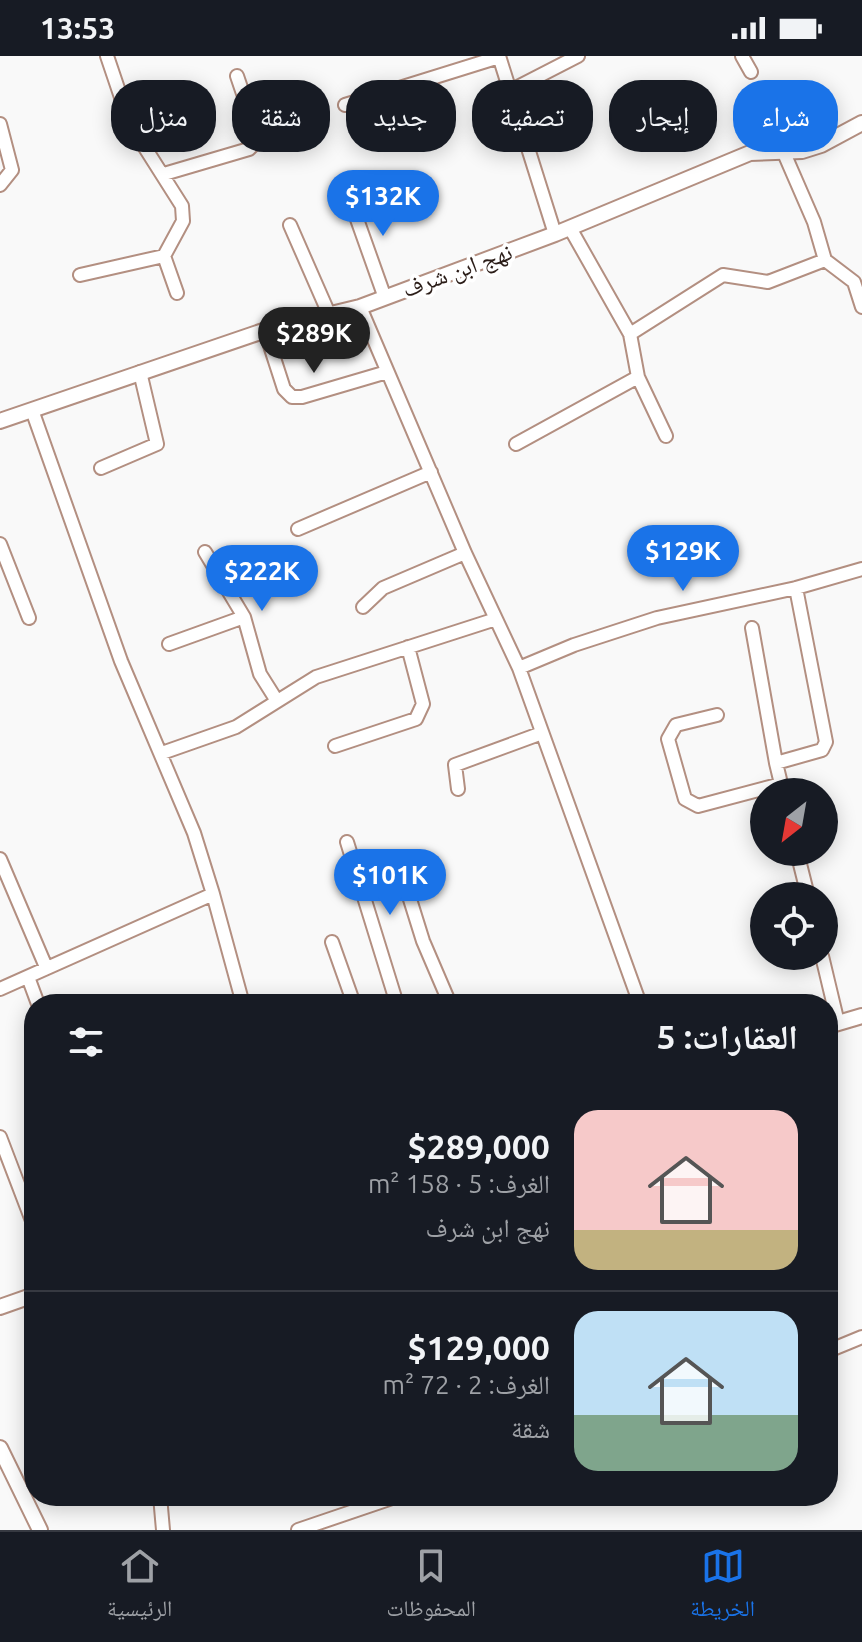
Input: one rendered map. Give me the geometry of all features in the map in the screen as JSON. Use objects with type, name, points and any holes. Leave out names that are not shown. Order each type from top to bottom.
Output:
[{"type":"street","points":[[107,56],[130,124],[164,174],[184,214],[164,256],[177,293]]},
{"type":"street","points":[[345,105],[499,56],[507,80]]},
{"type":"street","points":[[531,80],[578,56]]},
{"type":"street","points":[[742,56],[751,72]]},
{"type":"street","points":[[164,174],[249,149],[254,144],[255,129],[237,76]]},
{"type":"street","name":"نهج ابن شرف","points":[[0,421],[265,330],[360,307],[555,234],[750,153],[784,153],[821,145],[862,123]]},
{"type":"street","points":[[0,124],[12,170],[0,185]]},
{"type":"street","points":[[529,152],[555,234]]},
{"type":"street","points":[[784,153],[814,222],[825,260],[858,281],[862,307]]},
{"type":"street","points":[[347,191],[385,298]]},
{"type":"street","points":[[290,225],[329,314]]},
{"type":"street","points":[[570,228],[630,334],[638,377],[666,436]]},
{"type":"street","points":[[80,275],[164,256]]},
{"type":"street","points":[[630,334],[723,275],[768,282],[825,260]]},
{"type":"street","points":[[360,307],[465,553],[519,668],[636,994]]},
{"type":"street","points":[[265,330],[284,389],[292,397],[302,397],[387,372]]},
{"type":"street","points":[[101,468],[157,444],[140,372]]},
{"type":"street","points":[[516,444],[638,377]]},
{"type":"street","points":[[32,410],[121,661],[194,833],[240,994]]},
{"type":"street","points":[[298,529],[431,472]]},
{"type":"street","points":[[0,544],[29,618]]},
{"type":"street","points":[[205,552],[244,617],[260,674],[277,701]]},
{"type":"street","points":[[363,607],[383,588],[465,553]]},
{"type":"street","points":[[519,668],[574,645],[657,618],[796,588],[862,569]]},
{"type":"street","points":[[776,763],[822,750],[826,742],[796,588]]},
{"type":"street","points":[[169,644],[244,617]]},
{"type":"street","points":[[162,753],[236,727],[316,677],[496,619]]},
{"type":"street","points":[[752,628],[780,778]]},
{"type":"street","points":[[335,746],[416,719],[423,704],[408,647]]},
{"type":"street","points":[[717,715],[676,725],[668,739],[685,799],[698,806],[750,795]]},
{"type":"street","points":[[458,789],[455,765],[542,733]]},
{"type":"street","points":[[347,842],[394,994]]},
{"type":"street","points":[[0,859],[46,967]]},
{"type":"street","points":[[399,864],[423,941],[446,994]]},
{"type":"street","points":[[0,989],[213,894]]},
{"type":"street","points":[[332,942],[350,994]]},
{"type":"street","points":[[824,970],[828,994]]},
{"type":"street","points":[[28,977],[34,994]]},
{"type":"street","points":[[838,1023],[862,1016]]},
{"type":"street","points":[[0,1137],[24,1200]]},
{"type":"street","points":[[0,1307],[24,1299]]},
{"type":"street","points":[[838,1347],[862,1337]]},
{"type":"street","points":[[0,1448],[24,1497]]},
{"type":"street","points":[[28,1506],[40,1530]]},
{"type":"street","points":[[161,1506],[163,1530]]},
{"type":"street","points":[[298,1530],[369,1506]]}]
